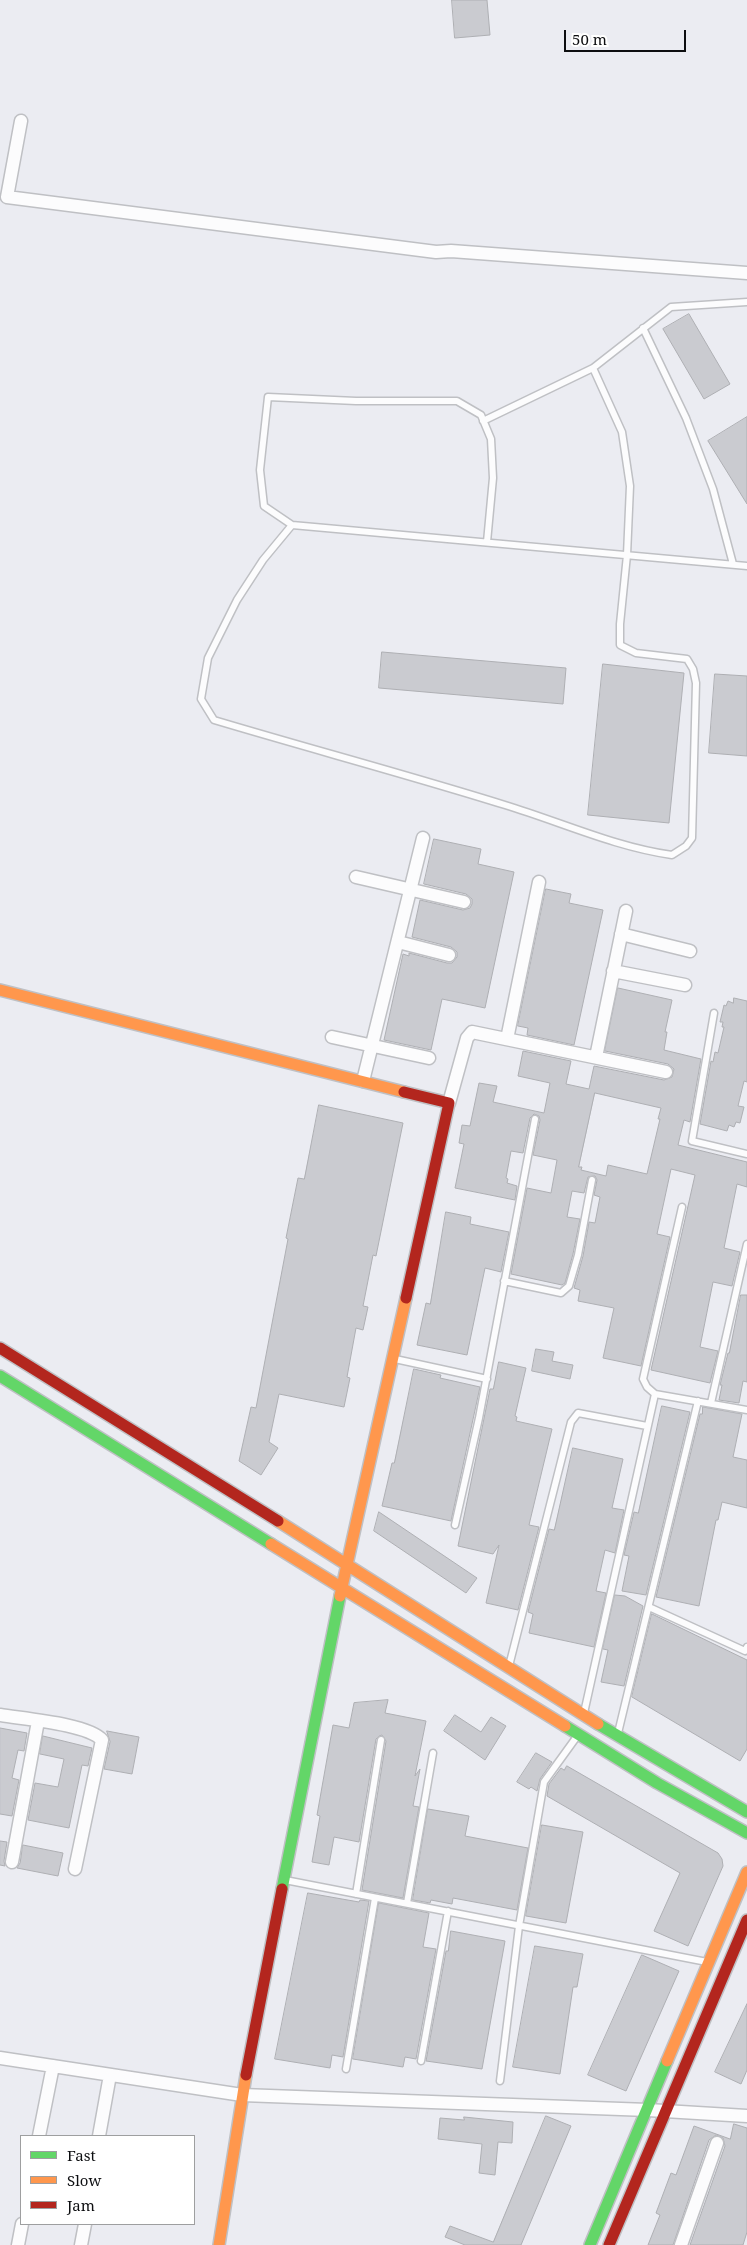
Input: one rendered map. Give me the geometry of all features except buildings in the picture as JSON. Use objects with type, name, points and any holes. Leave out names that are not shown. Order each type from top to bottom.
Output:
[{"type":"street","points":[[20,121],[4,197],[436,252],[451,251],[747,273]]},
{"type":"street","points":[[363,1082],[424,838]]},
{"type":"street","points":[[356,877],[464,902]]},
{"type":"street","points":[[507,1039],[539,882]]},
{"type":"street","points":[[596,1057],[626,912]]},
{"type":"street","points":[[621,934],[690,950]]},
{"type":"street","points":[[398,942],[449,955]]},
{"type":"street","points":[[613,971],[685,984]]},
{"type":"street","points":[[0,990],[449,1103]]},
{"type":"street","points":[[219,2245],[242,2095],[342,1587],[449,1103],[467,1038],[472,1032],[666,1072]]},
{"type":"street","points":[[332,1036],[429,1058]]},
{"type":"street","points":[[0,1348],[347,1564],[618,1736],[747,1812]]},
{"type":"street","points":[[0,1376],[657,1783],[747,1833]]},
{"type":"street","points":[[0,1715],[71,1726],[96,1734],[102,1740],[75,1869]]},
{"type":"street","points":[[12,1862],[38,1721]]},
{"type":"street","points":[[590,2245],[711,1962],[747,1872]]},
{"type":"street","points":[[609,2245],[666,2111],[742,1951],[747,1920]]},
{"type":"street","points":[[0,2058],[242,2095],[648,2110],[747,2116]]},
{"type":"street","points":[[39,2135],[53,2066]]},
{"type":"street","points":[[99,2135],[110,2075]]},
{"type":"street","points":[[681,2245],[717,2143]]},
{"type":"street","points":[[18,2245],[22,2225]]},
{"type":"street","points":[[81,2245],[85,2225]]},
{"type":"lane","points":[[483,421],[593,368],[671,306],[747,302]]},
{"type":"lane","points":[[643,328],[686,418],[713,488],[733,564]]},
{"type":"lane","points":[[292,525],[263,560],[237,600],[208,658],[201,699],[214,720],[412,776],[539,815],[641,851],[672,855],[686,846],[692,838],[696,684],[694,669],[687,659],[636,653],[620,645],[630,486],[622,432],[593,368]]},
{"type":"lane","points":[[487,542],[493,478],[491,439],[481,415],[457,401],[356,401],[268,397],[260,470],[264,506],[292,525],[747,566]]},
{"type":"lane","points":[[714,1013],[692,1141],[747,1154]]},
{"type":"lane","points":[[455,1525],[487,1379],[535,1119]]},
{"type":"lane","points":[[504,1281],[561,1294],[570,1286],[578,1255],[592,1180]]},
{"type":"lane","points":[[682,1207],[643,1379],[647,1387],[654,1394],[747,1410]]},
{"type":"lane","points":[[711,1404],[747,1244]]},
{"type":"lane","points":[[393,1358],[487,1379]]},
{"type":"lane","points":[[584,1714],[654,1394]]},
{"type":"lane","points":[[618,1736],[698,1401]]},
{"type":"lane","points":[[509,1667],[572,1422],[578,1413],[647,1426]]},
{"type":"lane","points":[[648,1607],[745,1651],[747,1647]]},
{"type":"lane","points":[[500,2081],[519,1926],[544,1782],[578,1734]]},
{"type":"lane","points":[[356,1894],[381,1740]]},
{"type":"lane","points":[[407,1903],[433,1754]]},
{"type":"lane","points":[[284,1880],[711,1962]]},
{"type":"lane","points":[[346,2069],[375,1898]]},
{"type":"lane","points":[[421,2061],[448,1911]]},
{"type":"traffic: fast","points":[[0,1376],[271,1544]]},
{"type":"traffic: fast","points":[[282,1889],[340,1596]]},
{"type":"traffic: fast","points":[[598,1724],[747,1812]]},
{"type":"traffic: fast","points":[[565,1726],[657,1783],[747,1833]]},
{"type":"traffic: fast","points":[[590,2245],[667,2061]]},
{"type":"traffic: slow","points":[[0,990],[404,1092]]},
{"type":"traffic: slow","points":[[340,1596],[406,1298]]},
{"type":"traffic: slow","points":[[278,1521],[598,1724]]},
{"type":"traffic: slow","points":[[271,1544],[565,1726]]},
{"type":"traffic: slow","points":[[667,2061],[747,1872]]},
{"type":"traffic: slow","points":[[219,2245],[246,2075]]},
{"type":"traffic: jam","points":[[404,1092],[449,1103],[406,1298]]},
{"type":"traffic: jam","points":[[0,1348],[278,1521]]},
{"type":"traffic: jam","points":[[246,2075],[282,1889]]},
{"type":"traffic: jam","points":[[609,2245],[747,1920]]}]
